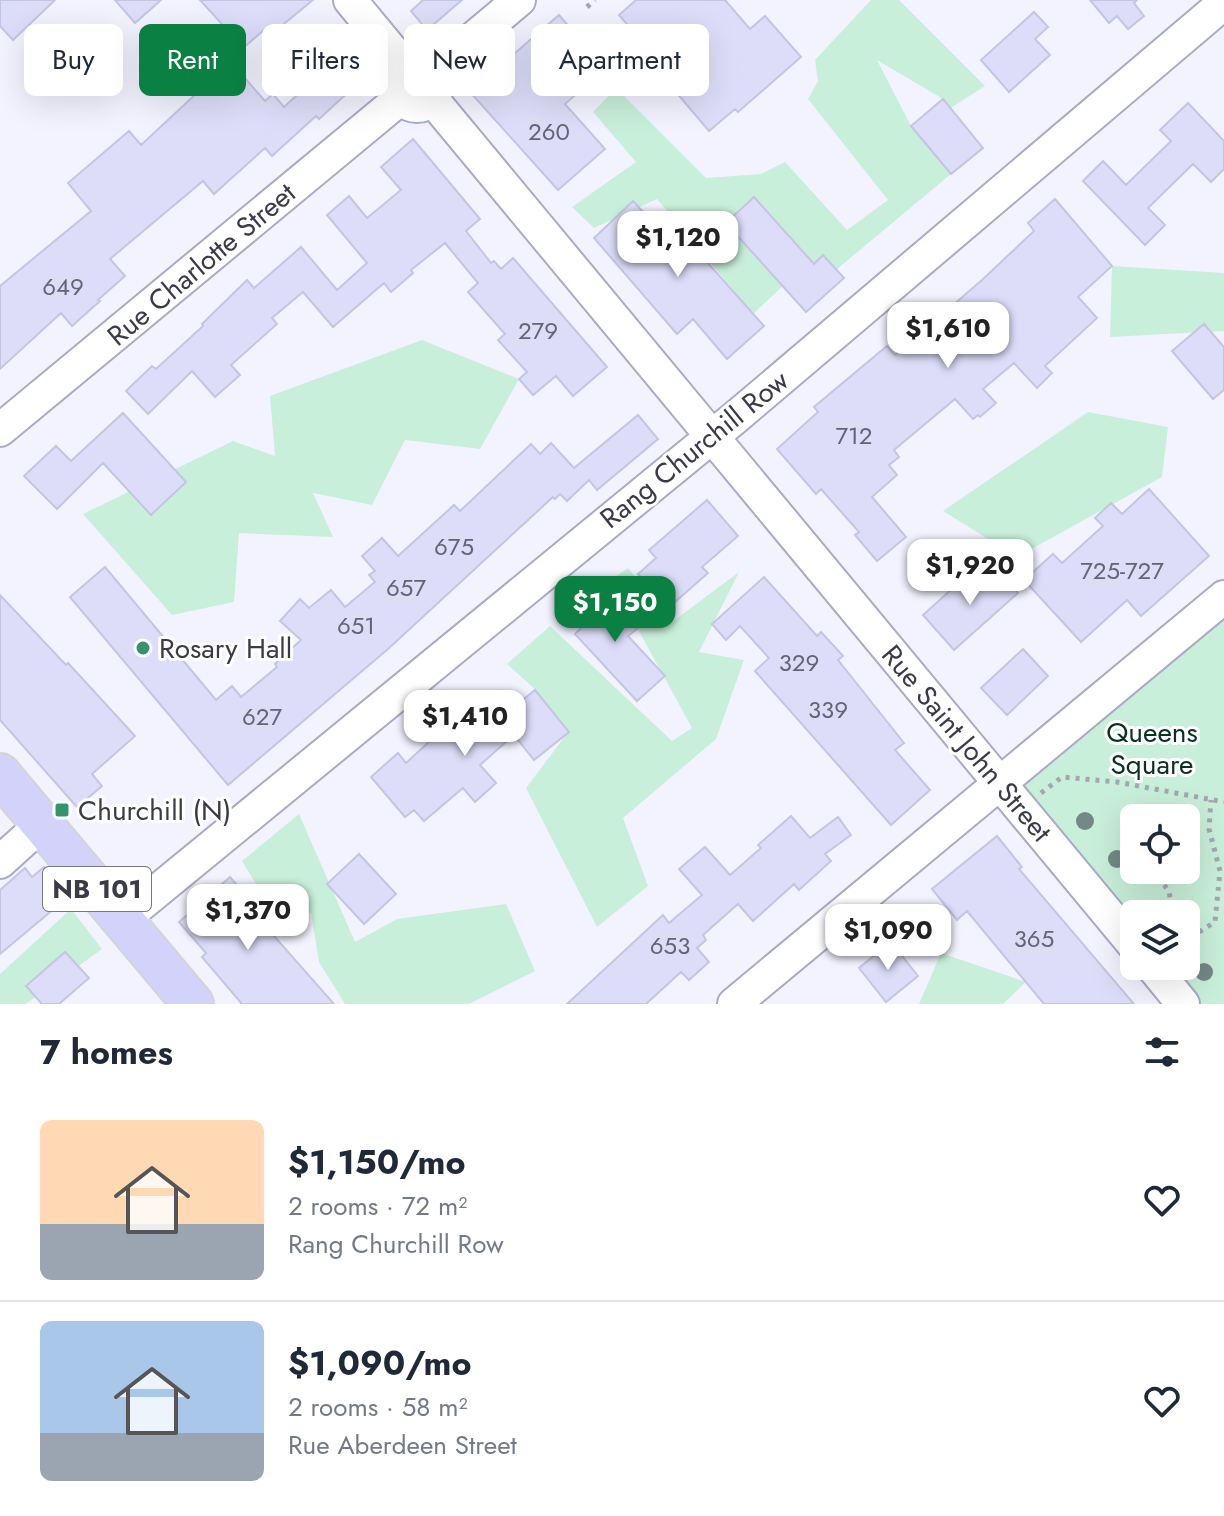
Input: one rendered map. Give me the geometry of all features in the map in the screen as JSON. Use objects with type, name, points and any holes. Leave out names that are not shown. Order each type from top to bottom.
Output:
[{"type":"main road","name":"NB 101","points":[[0,774],[193,1004]]},
{"type":"street","name":"Rue Saint John Street","points":[[350,0],[404,67]]},
{"type":"street","name":"Rue Charlotte Street","points":[[490,24],[519,0]]},
{"type":"street","name":"Rang Churchill Row","points":[[123,919],[711,435],[1224,3]]},
{"type":"street","name":"Rue Charlotte Street","points":[[0,430],[404,96]]},
{"type":"street","name":"Rue Saint John Street","points":[[428,96],[1120,928]]},
{"type":"street","points":[[734,1004],[1224,597]]},
{"type":"street","points":[[0,862],[42,824]]},
{"type":"street","points":[[1163,980],[1183,1004]]},
{"type":"path","points":[[587,7],[595,0]]},
{"type":"path","points":[[1041,793],[1062,777],[1117,782],[1224,802]]},
{"type":"path","points":[[1200,931],[1215,922],[1220,871],[1209,829],[1211,800]]},
{"type":"green space","points":[[871,0],[899,0],[985,86],[951,108],[943,99],[877,60],[911,126],[951,174],[836,270],[823,256],[814,264],[755,198],[783,286],[753,314],[657,199],[594,228],[572,207],[636,162],[593,112],[608,96],[624,96],[706,178],[761,174],[785,162],[847,230],[888,200],[808,99],[818,81],[815,60]]},
{"type":"green space","points":[[1112,266],[1224,273],[1224,331],[1110,337]]},
{"type":"green space","points":[[422,340],[519,379],[480,449],[405,440],[372,505],[313,493],[333,537],[239,533],[234,602],[172,615],[83,514],[233,441],[275,456],[270,396]]},
{"type":"green space","points":[[1088,412],[1168,427],[1162,477],[1017,557],[943,511]]},
{"type":"green space","points":[[628,568],[672,622],[739,572],[699,652],[744,660],[716,739],[623,818],[648,886],[597,927],[526,788],[569,731],[536,690],[507,664],[550,626],[672,741],[692,728],[611,580]]},
{"type":"green space","name":"Queens Square","points":[[1224,597],[1224,1004],[1183,1004],[1163,980],[1200,980],[1200,900],[1120,900],[1120,928],[1000,783]]},
{"type":"green space","points":[[299,814],[355,942],[397,919],[506,904],[535,971],[469,1004],[345,1004],[319,962],[311,913],[268,904],[242,861]]},
{"type":"green space","points":[[71,909],[102,949],[26,1004],[0,1004],[0,974]]},
{"type":"green space","points":[[941,953],[1026,982],[1003,1004],[919,1004]]},
{"type":"building","points":[[0,0],[55,0],[30,24],[24,24],[24,30],[13,40],[0,26]]},
{"type":"building","points":[[115,0],[161,0],[135,23]]},
{"type":"building","points":[[200,0],[313,0],[284,24],[262,24],[262,32],[246,45],[246,24],[222,24]]},
{"type":"building","points":[[423,0],[462,0],[434,24],[422,24],[411,11]]},
{"type":"building","points":[[636,0],[725,0],[750,29],[765,16],[801,57],[738,112],[735,109],[709,131],[679,96],[709,96],[709,24],[627,24],[619,15]]},
{"type":"building","points":[[1090,0],[1137,0],[1134,3],[1144,16],[1128,29],[1117,16],[1109,23]]},
{"type":"building","points":[[1034,12],[1048,27],[1035,39],[1050,55],[1009,92],[981,60]]},
{"type":"building","points":[[559,15],[567,24],[549,24]]},
{"type":"building","points":[[531,39],[531,96],[574,96],[565,104],[605,149],[558,190],[474,96],[515,96],[515,53]]},
{"type":"building","points":[[246,79],[265,101],[275,96],[284,107],[296,96],[344,96],[319,119],[316,116],[272,156],[265,148],[214,194],[203,181],[110,259],[125,276],[100,301],[72,326],[61,313],[0,369],[0,286],[91,211],[68,183],[129,131],[141,145],[194,96],[246,96]]},
{"type":"building","points":[[943,99],[983,148],[951,174],[911,126]]},
{"type":"building","points":[[1188,103],[1224,141],[1224,169],[1211,182],[1193,164],[1148,208],[1165,225],[1145,245],[1083,181],[1103,161],[1126,185],[1171,141],[1160,130]]},
{"type":"building","points":[[413,139],[480,219],[466,231],[491,263],[494,261],[501,269],[513,258],[607,367],[573,396],[556,376],[533,395],[519,379],[527,372],[498,340],[505,334],[468,292],[478,283],[445,243],[411,270],[413,273],[391,292],[384,283],[333,327],[303,292],[272,318],[277,324],[231,365],[240,375],[215,397],[192,371],[148,414],[126,391],[152,366],[156,369],[203,326],[247,280],[254,288],[301,247],[337,290],[367,263],[327,215],[349,196],[367,218],[401,190],[381,167]]},
{"type":"building","points":[[754,197],[814,264],[823,255],[844,278],[806,312],[726,223]]},
{"type":"building","points":[[1055,199],[1112,266],[1078,297],[1097,318],[1045,366],[1052,373],[1037,388],[1014,363],[983,389],[996,403],[980,417],[978,415],[973,419],[955,399],[894,450],[899,457],[889,465],[897,475],[872,497],[906,537],[877,561],[855,535],[859,532],[821,489],[816,494],[777,449],[818,412],[814,407],[887,346],[895,355],[982,280],[1034,231],[1028,223]]},
{"type":"building","points":[[633,201],[656,226],[665,217],[684,238],[693,230],[706,244],[698,252],[764,326],[727,359],[693,319],[677,334],[594,238]]},
{"type":"building","points":[[1204,324],[1224,347],[1224,390],[1213,399],[1172,351]]},
{"type":"building","points":[[123,413],[186,482],[151,515],[103,463],[57,509],[24,476],[56,446],[71,461]]},
{"type":"building","points":[[638,415],[658,439],[597,490],[589,480],[567,501],[560,494],[555,499],[553,497],[388,649],[228,785],[70,597],[105,567],[216,700],[232,686],[241,697],[277,667],[275,664],[301,640],[280,621],[300,599],[309,608],[331,590],[345,607],[375,582],[369,575],[375,571],[362,556],[382,538],[398,556],[454,505],[460,511],[531,444],[540,454],[551,443],[574,468]]},
{"type":"building","points":[[1149,489],[1209,556],[1141,616],[1127,600],[1081,642],[1024,580],[1053,554],[1062,563],[1103,526],[1095,518],[1111,503],[1122,514]]},
{"type":"building","points":[[707,500],[738,536],[702,567],[708,573],[667,609],[638,574],[656,558],[649,550]]},
{"type":"building","points":[[995,567],[1018,593],[954,650],[923,615],[964,578],[972,587]]},
{"type":"building","points":[[764,577],[817,636],[821,632],[843,656],[838,660],[904,743],[895,750],[930,790],[891,825],[755,671],[769,658],[740,626],[726,640],[712,624]]},
{"type":"building","points":[[597,586],[637,629],[628,636],[665,676],[637,701],[575,634],[583,626],[570,611]]},
{"type":"building","points":[[0,595],[135,736],[92,774],[102,786],[77,807],[0,720]]},
{"type":"building","points":[[1023,649],[1048,676],[1007,715],[981,688]]},
{"type":"building","points":[[535,690],[569,732],[534,760],[514,735],[480,765],[496,783],[475,802],[463,788],[424,821],[414,810],[405,817],[371,777],[398,753],[406,763],[455,718],[474,739]]},
{"type":"building","points":[[791,816],[810,838],[838,817],[851,835],[825,854],[831,861],[799,890],[794,884],[753,921],[738,904],[703,935],[706,940],[697,948],[709,962],[689,980],[681,972],[646,1004],[567,1004],[663,915],[669,923],[702,895],[679,869],[705,847],[730,875]]},
{"type":"building","points":[[997,836],[1022,867],[1019,869],[1134,1004],[1044,1004],[967,911],[957,920],[932,889]]},
{"type":"building","points":[[359,854],[396,894],[364,924],[327,884]]},
{"type":"building","points":[[44,867],[68,897],[0,954],[0,890],[25,868],[32,877]]},
{"type":"building","points":[[230,877],[249,899],[245,903],[334,1004],[242,1004],[202,957],[206,953],[179,922]]},
{"type":"building","points":[[891,942],[918,976],[886,1002],[859,968]]},
{"type":"building","points":[[65,952],[89,978],[59,1004],[42,1004],[26,986]]},
{"type":"place","name":"Rosary Hall","points":[[143,648]]},
{"type":"place","name":"Churchill (N)","points":[[62,810]]}]
